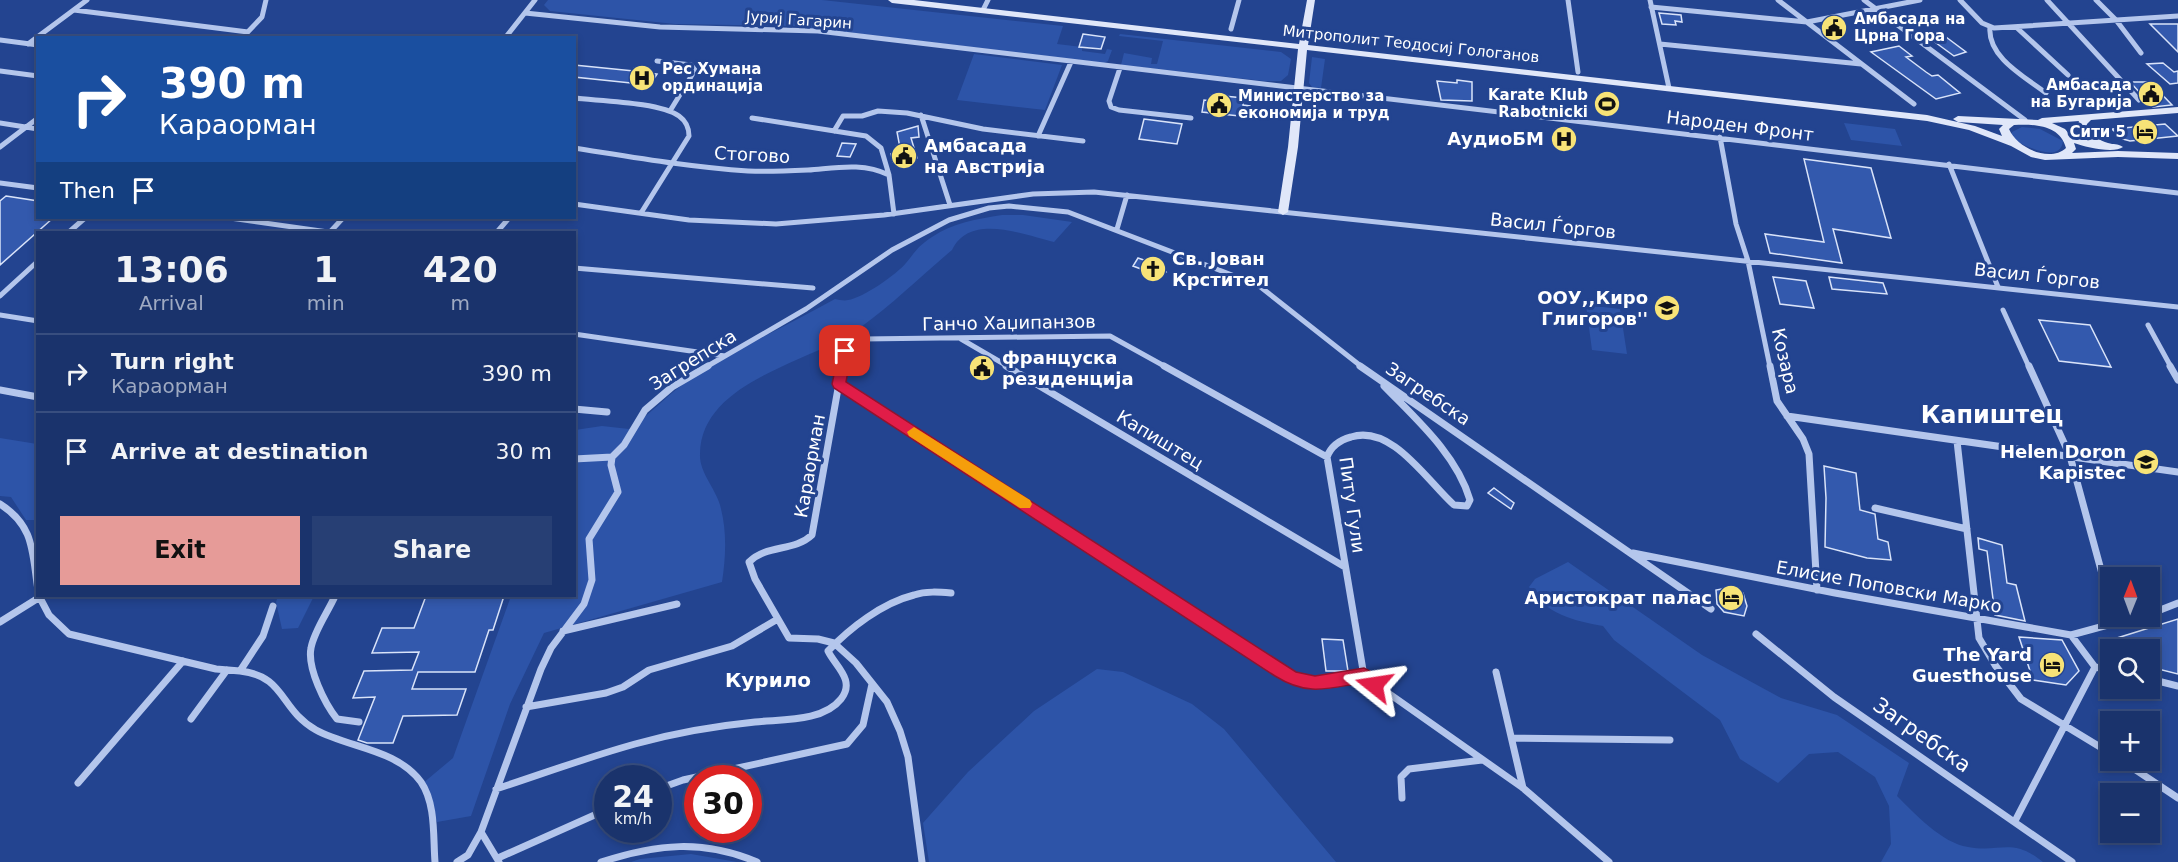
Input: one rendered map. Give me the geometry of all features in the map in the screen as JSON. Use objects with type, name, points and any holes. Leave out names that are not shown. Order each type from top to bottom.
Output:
[{"type":"street","points":[[39,36],[87,0]]},
{"type":"street","points":[[244,36],[261,19],[266,0]]},
{"type":"street","points":[[507,36],[536,0]]},
{"type":"street","name":"Митрополит Теодосиј Гологанов","points":[[892,0],[1927,118],[2038,122]]},
{"type":"street","points":[[983,10],[988,0]]},
{"type":"street","points":[[1231,29],[1239,0]]},
{"type":"street","points":[[1283,212],[1311,0]]},
{"type":"street","points":[[1568,0],[1578,72]]},
{"type":"street","points":[[1650,0],[1669,88]]},
{"type":"street","points":[[1778,0],[1914,104]]},
{"type":"street","points":[[1864,0],[2025,120]]},
{"type":"street","points":[[1651,7],[1807,22],[1920,0]]},
{"type":"street","points":[[1960,0],[1982,23],[1990,27],[2178,16]]},
{"type":"street","points":[[2047,0],[2139,100]]},
{"type":"street","points":[[2096,0],[2116,20],[2141,54]]},
{"type":"street","points":[[74,10],[248,32]]},
{"type":"street","name":"Јуриј Гагарин","points":[[525,13],[660,27],[766,28],[818,32],[1298,89]]},
{"type":"street","points":[[1990,27],[1989,37],[2002,53],[2006,63],[2046,93]]},
{"type":"street","points":[[2016,27],[2068,75]]},
{"type":"street","points":[[28,44],[36,38]]},
{"type":"street","points":[[0,40],[36,45]]},
{"type":"street","points":[[1660,44],[1861,64]]},
{"type":"street","points":[[657,61],[691,65],[695,70],[670,111]]},
{"type":"street","points":[[1038,136],[1071,62]]},
{"type":"street","points":[[1120,68],[1109,101],[1111,107],[1119,110],[1191,118]]},
{"type":"street","points":[[0,71],[36,76]]},
{"type":"street","name":"Народен Фронт","points":[[1298,89],[1949,164],[2178,193]]},
{"type":"street","points":[[576,98],[670,111],[679,115],[690,131],[674,162],[640,213]]},
{"type":"street","points":[[2038,122],[2178,110]]},
{"type":"street","points":[[834,131],[843,116],[862,116],[878,111],[921,115],[983,129],[1083,141]]},
{"type":"street","points":[[921,115],[950,205]]},
{"type":"street","points":[[2056,157],[2069,153],[2071,148],[2067,137],[2072,126],[2088,117]]},
{"type":"street","points":[[2088,117],[2081,126],[2083,132],[2113,147]]},
{"type":"street","points":[[752,118],[866,136],[876,142],[884,152],[894,214]]},
{"type":"street","name":"Митрополит Теодосиј Гологанов","points":[[1927,118],[1981,131],[2034,154],[2056,157],[2178,154]]},
{"type":"street","points":[[0,147],[36,120]]},
{"type":"street","points":[[2011,122],[2004,129],[2008,139],[2014,144]]},
{"type":"street","points":[[2038,122],[2054,128],[2067,137],[2087,144],[2178,154]]},
{"type":"street","points":[[0,123],[36,129]]},
{"type":"street","name":"Козара","points":[[1720,137],[1736,224],[1748,261],[1777,401],[1786,416],[2178,472]]},
{"type":"street","name":"Стогово","points":[[576,148],[674,162],[764,171],[866,166],[889,175]]},
{"type":"street","points":[[1949,164],[1998,287]]},
{"type":"street","points":[[0,183],[36,189]]},
{"type":"street","name":"Васил Ѓоргов","points":[[576,204],[716,223],[751,225],[805,223],[894,214],[1042,192],[1070,191],[1127,195],[2178,307]]},
{"type":"street","points":[[1117,229],[1127,195]]},
{"type":"street","name":"Загрепска","points":[[612,457],[624,445],[645,410],[656,399],[806,309],[892,250],[960,215],[989,208],[1027,206],[1068,212],[1117,229]]},
{"type":"street","points":[[70,231],[84,219]]},
{"type":"street","points":[[237,219],[322,231]]},
{"type":"street","points":[[330,231],[343,219]]},
{"type":"street","points":[[498,231],[508,219]]},
{"type":"street","name":"Загребска","points":[[1117,229],[1257,285],[1377,379],[1433,415],[1711,609]]},
{"type":"street","points":[[0,296],[36,263]]},
{"type":"street","points":[[576,268],[813,288]]},
{"type":"street","points":[[2003,310],[2070,456],[2100,567]]},
{"type":"street","points":[[0,315],[36,321]]},
{"type":"street","points":[[2148,325],[2178,380]]},
{"type":"street","points":[[576,334],[725,356]]},
{"type":"street","name":"Ганчо Хаџипанзов","points":[[845,351],[850,345],[863,339],[1110,336],[1327,457]]},
{"type":"street","name":"Капиштец","points":[[961,339],[1345,567]]},
{"type":"street","name":"Караорман","points":[[834,643],[818,639],[789,638],[776,620],[772,608],[751,574],[748,562],[764,552],[801,544],[812,535],[845,351]]},
{"type":"street","name":"Питу Гули","points":[[1364,676],[1327,457],[1330,448],[1349,436],[1358,434],[1375,437],[1393,446],[1411,460],[1446,499],[1458,506],[1467,506],[1469,494],[1435,441],[1377,379]]},
{"type":"street","points":[[839,384],[1293,678],[1315,684],[1364,676],[1523,788],[1609,862]]},
{"type":"street","points":[[0,390],[36,397]]},
{"type":"street","points":[[576,410],[607,412]]},
{"type":"street","points":[[1786,416],[1803,440],[1809,454],[1817,590]]},
{"type":"street","points":[[1957,441],[1979,638],[1995,665],[2021,699],[2100,746]]},
{"type":"street","points":[[457,862],[468,855],[481,832],[525,707],[551,648],[584,604],[591,590],[589,539],[616,497],[618,486],[613,472],[612,457],[576,459]]},
{"type":"street","points":[[0,504],[17,515],[29,534],[36,574]]},
{"type":"street","points":[[1875,507],[1967,529]]},
{"type":"street","name":"Елисие Поповски Марко","points":[[1630,552],[1817,590],[2071,635],[2100,625]]},
{"type":"street","points":[[496,789],[652,740],[732,724],[801,716],[828,709],[842,697],[847,682],[845,673],[828,651],[834,643],[878,612],[910,596],[929,592],[951,592]]},
{"type":"street","points":[[0,622],[36,596]]},
{"type":"street","points":[[40,597],[49,615],[69,634],[268,678],[301,720],[320,732],[380,753],[395,761],[417,777],[427,791],[430,800],[435,862]]},
{"type":"street","points":[[335,597],[310,648],[311,664],[328,708],[337,719],[359,722]]},
{"type":"street","points":[[563,632],[677,603]]},
{"type":"street","points":[[2160,610],[2178,603]]},
{"type":"street","points":[[240,671],[263,636],[273,606]]},
{"type":"street","points":[[525,707],[606,693],[623,687],[649,670],[732,646],[776,620]]},
{"type":"street","name":"Загребска","points":[[1756,634],[1834,696],[2072,862]]},
{"type":"street","points":[[2071,635],[2096,667],[2100,668]]},
{"type":"street","points":[[834,643],[856,663],[887,702],[900,731],[908,758],[922,862]]},
{"type":"street","points":[[78,783],[183,661]]},
{"type":"street","points":[[2015,821],[2096,667]]},
{"type":"street","points":[[191,718],[228,670]]},
{"type":"street","points":[[1496,672],[1523,788]]},
{"type":"street","points":[[2160,682],[2178,687]]},
{"type":"street","points":[[672,784],[847,744],[855,738],[866,721],[872,684]]},
{"type":"street","points":[[1512,738],[1670,740]]},
{"type":"street","points":[[1402,798],[1401,777],[1409,769],[1482,760]]},
{"type":"street","points":[[2138,771],[2178,798]]},
{"type":"street","points":[[481,832],[498,860],[594,815]]},
{"type":"street","points":[[601,862],[632,851],[678,844],[723,851],[757,862]]},
{"type":"shaded area","points":[[548,0],[822,0],[1063,26],[1057,44],[1082,47],[1082,51],[1105,54],[1107,49],[1112,50],[1108,61],[1104,63],[797,26],[675,24],[550,11],[544,5]]},
{"type":"shaded area","points":[[1120,34],[1281,52],[1291,59],[1288,75],[1281,81],[1264,81],[1121,65],[1124,53],[1152,58],[1151,64],[1157,64],[1163,41],[1119,36]]},
{"type":"shaded area","points":[[974,54],[1062,65],[1045,110],[957,100]]},
{"type":"shaded area","points":[[1312,57],[1325,59],[1321,88],[1312,87],[1309,83]]},
{"type":"shaded area","points":[[1844,123],[1895,129],[1902,146],[1851,140]]},
{"type":"shaded area","points":[[2022,127],[2040,129],[2063,141],[2060,148],[2055,152],[2041,151],[2012,139],[2012,132]]},
{"type":"shaded area","points":[[1023,215],[1072,222],[1054,242],[998,229],[971,232],[960,238],[952,250],[861,327],[739,390],[719,407],[705,428],[700,461],[718,499],[724,524],[722,582],[544,633],[510,704],[471,816],[437,822],[422,784],[453,758],[511,597],[576,597],[576,430],[602,426],[629,429],[685,383],[710,366],[835,299],[845,300],[862,295],[902,268],[923,243],[940,232],[983,218]]},
{"type":"shaded area","points":[[1586,305],[1620,309],[1627,354],[1592,350]]},
{"type":"shaded area","points":[[0,438],[36,444],[36,520],[26,520],[11,497],[0,496]]},
{"type":"shaded area","points":[[1568,562],[1702,655],[1781,698],[1837,715],[1909,763],[1897,796],[1948,840],[1968,847],[2006,847],[2023,850],[2043,862],[1881,862],[1891,844],[1889,806],[1875,777],[1838,752],[1809,754],[1778,783],[1740,759],[1720,720],[1614,640],[1603,626],[1562,615],[1552,610],[1536,596],[1529,587],[1535,579]]},
{"type":"shaded area","points":[[278,597],[314,597],[298,628],[282,629],[276,602]]},
{"type":"shaded area","points":[[1097,669],[1123,672],[1192,704],[1224,729],[1336,862],[929,862],[923,823],[968,772],[1034,711]]},
{"type":"shaded area","points":[[691,854],[737,862],[631,862],[640,859]]},
{"type":"building","points":[[1659,13],[1681,15],[1682,22],[1675,21],[1676,25],[1662,24]]},
{"type":"building","points":[[2150,24],[2178,24],[2178,52]]},
{"type":"building","points":[[1083,34],[1105,37],[1101,49],[1079,47]]},
{"type":"building","points":[[1946,37],[1966,52],[1954,56],[1932,40]]},
{"type":"building","points":[[1899,46],[1912,56],[1906,57],[1932,76],[1938,75],[1960,93],[1936,99],[1871,52]]},
{"type":"building","points":[[2163,63],[2174,72],[2178,71],[2178,83],[2170,84],[2147,64]]},
{"type":"building","points":[[576,65],[657,74],[650,85],[576,77]]},
{"type":"building","points":[[1457,80],[1472,82],[1472,101],[1441,100],[1437,81],[1457,83]]},
{"type":"building","name":"Амбасада на Бугарија","points":[[2130,82],[2150,82],[2172,105],[2153,107]]},
{"type":"building","name":"Министерство за економија и труд","points":[[1213,95],[1244,98],[1243,105],[1250,106],[1249,117],[1202,112],[1204,100],[1212,101]]},
{"type":"building","points":[[1144,119],[1182,124],[1177,144],[1139,139]]},
{"type":"building","name":"Сити 5","points":[[2165,124],[2178,136],[2130,141],[2123,139],[2112,129]]},
{"type":"building","points":[[918,126],[919,137],[911,138],[917,158],[893,162],[891,154],[901,153],[897,132]]},
{"type":"building","points":[[842,143],[856,144],[850,157],[837,156]]},
{"type":"building","points":[[1804,159],[1871,168],[1891,238],[1833,229],[1842,263],[1770,253],[1765,234],[1824,242]]},
{"type":"building","points":[[6,196],[36,201],[36,219],[52,219],[0,265],[0,201]]},
{"type":"building","name":"Св. Јован Крстител","points":[[1138,258],[1161,266],[1166,272],[1157,275],[1133,266]]},
{"type":"building","points":[[1773,277],[1806,281],[1814,308],[1780,304]]},
{"type":"building","points":[[1829,277],[1883,283],[1887,294],[1832,289]]},
{"type":"building","points":[[2039,320],[2090,325],[2111,367],[2059,361]]},
{"type":"building","points":[[1824,466],[1856,473],[1860,510],[1875,514],[1878,539],[1888,542],[1891,560],[1867,558],[1825,547]]},
{"type":"building","points":[[1494,488],[1514,503],[1511,509],[1488,493]]},
{"type":"building","points":[[1978,538],[2002,545],[2007,583],[2016,585],[2025,621],[1995,615],[1987,551],[1979,549]]},
{"type":"building","name":"Аристократ палас","points":[[1727,588],[1743,593],[1747,606],[1744,616],[1724,612],[1717,604],[1716,590]]},
{"type":"building","points":[[426,597],[504,597],[493,630],[489,630],[475,672],[418,672],[412,689],[466,689],[457,715],[403,716],[393,743],[367,743],[358,740],[375,697],[353,698],[364,671],[412,670],[419,652],[372,653],[382,628],[414,628]]},
{"type":"building","points":[[2178,619],[2178,674],[2160,670],[2160,639],[2117,638],[2152,627],[2160,627],[2160,625]]},
{"type":"building","name":"The Yard Guesthouse","points":[[2019,637],[2062,640],[2079,671],[2066,685],[2033,680]]},
{"type":"building","points":[[1322,639],[1343,640],[1348,671],[1326,671]]},
{"type":"slow traffic","points":[[914,432],[1025,504]]},
{"type":"place","name":"Амбасада на Црна Гора","points":[[1834,28]]},
{"type":"place","name":"Рес Хумана ординација","points":[[642,78]]},
{"type":"place","name":"Амбасада на Бугарија","points":[[2151,94]]},
{"type":"place","name":"Karate Klub Rabotnicki","points":[[1607,104]]},
{"type":"place","name":"Министерство за економија и труд","points":[[1219,105]]},
{"type":"place","name":"Сити 5","points":[[2145,132]]},
{"type":"place","name":"АудиоБМ","points":[[1564,139]]},
{"type":"place","name":"Амбасада на Австрија","points":[[904,156]]},
{"type":"place","name":"Св. Јован Крстител","points":[[1153,269]]},
{"type":"place","name":"ООУ,,Киро Глигоров''","points":[[1667,308]]},
{"type":"place","name":"француска резиденција","points":[[982,368]]},
{"type":"place","name":"Helen Doron Kapistec","points":[[2146,462]]},
{"type":"place","name":"Аристократ палас","points":[[1731,598]]},
{"type":"place","name":"The Yard Guesthouse","points":[[2052,665]]},
{"type":"district","name":"Капиштец","points":[[1992,415]]},
{"type":"district","name":"Курило","points":[[768,680]]},
{"type":"route","points":[[845,351],[839,384],[1293,678],[1315,684],[1364,676],[1374,685]]}]
